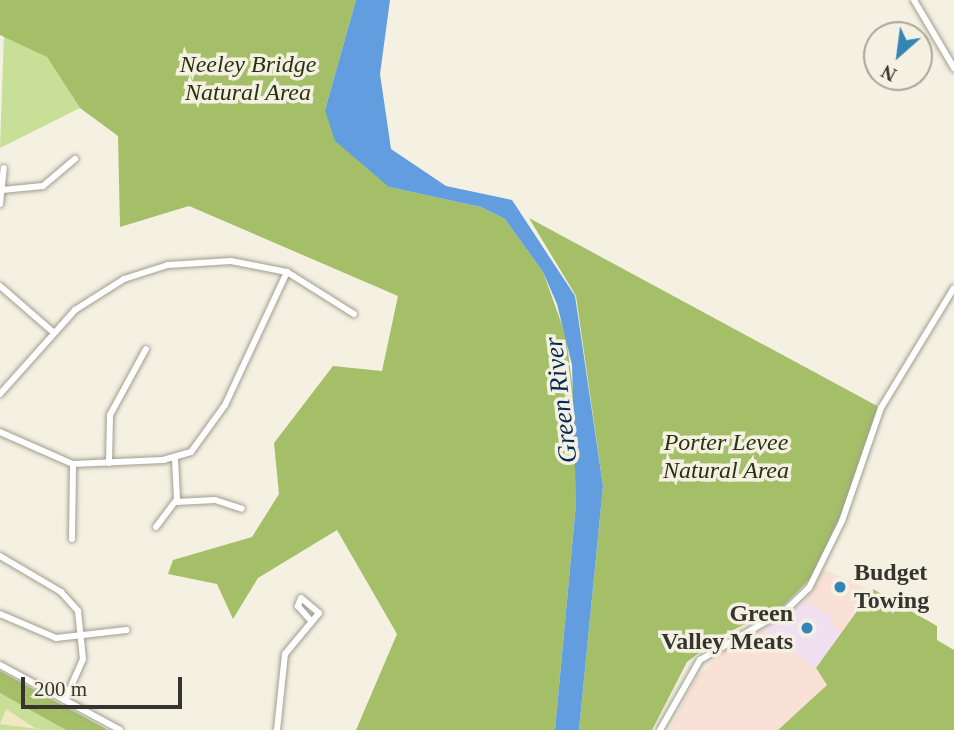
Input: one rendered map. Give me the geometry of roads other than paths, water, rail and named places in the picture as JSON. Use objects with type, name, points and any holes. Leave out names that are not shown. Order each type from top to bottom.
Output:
[{"type":"street","points":[[914,0],[954,68]]},
{"type":"street","points":[[2,190],[43,186],[75,159]]},
{"type":"street","points":[[0,204],[4,168]]},
{"type":"street","points":[[0,394],[52,331],[93,297],[151,269],[231,261],[287,272],[354,314]]},
{"type":"street","points":[[0,432],[73,464],[175,459],[194,450],[211,430],[287,272]]},
{"type":"street","points":[[0,286],[52,331]]},
{"type":"street","points":[[660,730],[700,660],[787,609],[809,588],[842,521],[881,408],[954,288]]},
{"type":"street","points":[[109,463],[110,415],[146,349]]},
{"type":"street","points":[[156,527],[176,502],[175,459]]},
{"type":"street","points":[[72,539],[73,464]]},
{"type":"street","points":[[176,502],[215,500],[242,509]]},
{"type":"street","points":[[0,556],[66,596],[85,636],[81,667],[65,700]]},
{"type":"street","points":[[0,614],[48,637],[85,636],[127,630]]},
{"type":"street","points":[[277,730],[285,654],[311,621]]},
{"type":"street","points":[[0,665],[120,730]]},
{"type":"water","points":[[356,0],[390,0],[380,74],[391,149],[446,186],[512,200],[575,296],[603,486],[579,730],[555,730],[576,504],[572,365],[557,304],[543,272],[505,219],[481,207],[389,187],[335,141],[325,110]]},
{"type":"place","name":"Budget Towing","points":[[840,587]]},
{"type":"place","name":"Green Valley Meats","points":[[807,628]]},
{"type":"park label","name":"Neeley Bridge Natural Area","points":[[248,79]]},
{"type":"park label","name":"Porter Levee Natural Area","points":[[726,457]]},
{"type":"water label","name":"Green River","points":[[561,400]]}]
